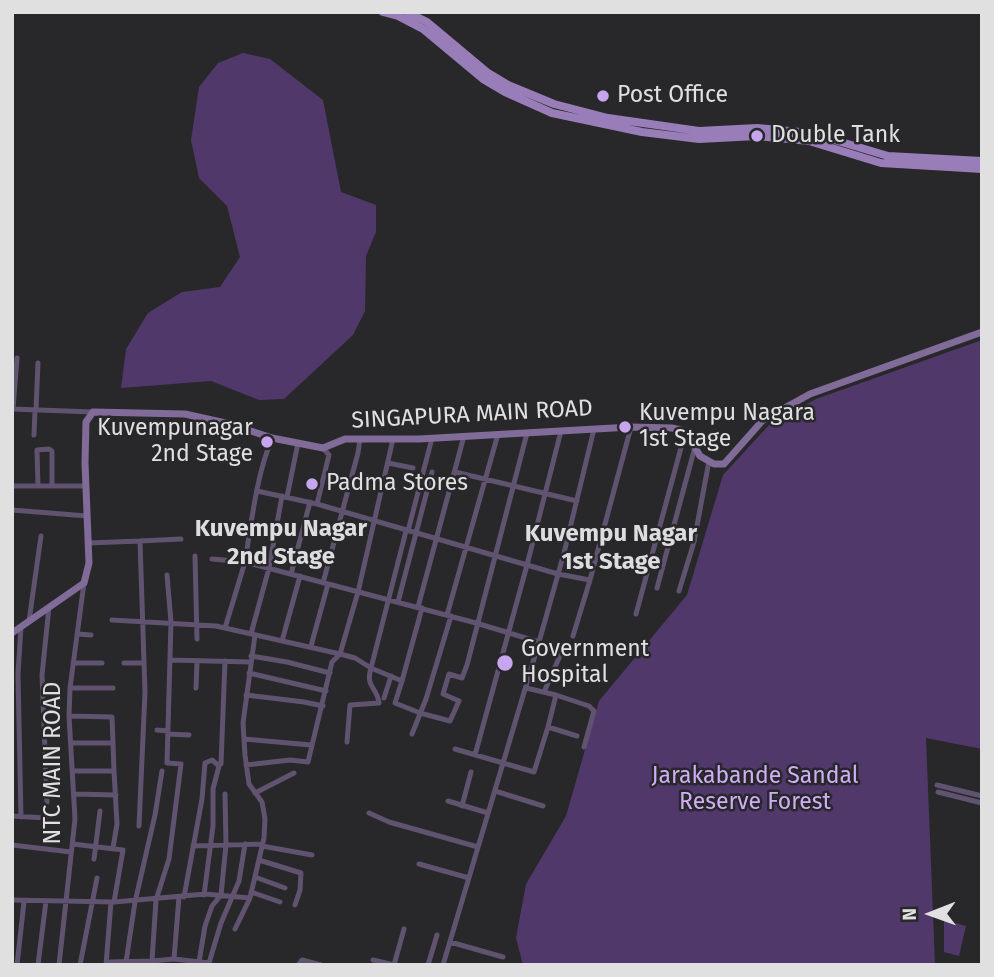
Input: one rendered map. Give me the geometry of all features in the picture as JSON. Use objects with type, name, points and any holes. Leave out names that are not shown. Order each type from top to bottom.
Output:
[{"type":"main road","points":[[383,12],[398,16],[423,29],[483,79],[552,113],[642,132],[699,139],[757,136],[809,141],[881,163],[982,169]]},
{"type":"main road","points":[[407,12],[427,22],[488,73],[508,85],[554,104],[608,118],[699,131],[757,128],[811,133],[888,156],[982,161]]},
{"type":"street","points":[[685,433],[700,456],[714,464],[724,464],[763,420],[810,394],[982,332]]},
{"type":"street","points":[[17,358],[13,409],[93,412]]},
{"type":"street","points":[[34,435],[38,363]]},
{"type":"street","points":[[12,633],[84,583],[89,563],[86,422],[93,412]]},
{"type":"street","name":"SINGAPURA MAIN ROAD","points":[[93,412],[185,414],[230,424],[272,438],[323,448],[345,439],[432,438],[631,427],[672,428],[685,433]]},
{"type":"street","points":[[573,636],[631,427]]},
{"type":"street","points":[[443,965],[539,642],[594,429]]},
{"type":"street","points":[[475,755],[561,431]]},
{"type":"street","points":[[464,436],[395,703],[450,721],[459,702],[443,694],[449,674],[463,678],[527,432]]},
{"type":"street","points":[[636,614],[685,433]]},
{"type":"street","points":[[412,734],[449,615],[498,434]]},
{"type":"street","points":[[225,628],[245,562],[265,454],[272,438]]},
{"type":"street","points":[[347,742],[351,704],[379,703],[368,678],[432,438]]},
{"type":"street","points":[[311,646],[360,439]]},
{"type":"street","points":[[246,765],[290,760],[308,762],[332,662],[340,654],[358,592],[394,439]]},
{"type":"street","points":[[234,929],[250,895],[265,819],[262,803],[249,784],[244,738],[253,635],[298,443]]},
{"type":"street","points":[[657,588],[695,447]]},
{"type":"street","points":[[317,504],[329,455],[323,448]]},
{"type":"street","points":[[38,486],[37,450],[49,449],[52,451],[52,486]]},
{"type":"street","points":[[679,591],[694,542],[709,461]]},
{"type":"street","points":[[388,463],[413,468]]},
{"type":"street","points":[[398,602],[432,472]]},
{"type":"street","points":[[455,472],[577,501]]},
{"type":"street","points":[[12,486],[86,486]]},
{"type":"street","points":[[257,491],[310,502],[558,574],[590,580]]},
{"type":"street","points":[[291,574],[310,502]]},
{"type":"street","points":[[12,510],[87,516]]},
{"type":"street","points":[[29,621],[41,536]]},
{"type":"street","points":[[88,543],[181,539]]},
{"type":"street","points":[[139,826],[145,692],[140,541]]},
{"type":"street","points":[[194,556],[197,639]]},
{"type":"street","points":[[212,559],[245,562],[269,568],[449,615],[539,642]]},
{"type":"street","points":[[152,961],[156,900],[169,859],[181,764],[167,763],[171,622],[167,575]]},
{"type":"street","points":[[282,641],[300,576]]},
{"type":"street","name":"NTC MAIN ROAD","points":[[59,965],[73,844],[70,688],[84,583]]},
{"type":"street","points":[[47,802],[41,676],[49,607]]},
{"type":"street","points":[[112,620],[198,624],[311,646],[355,658],[402,681]]},
{"type":"street","points":[[21,627],[15,721],[21,817]]},
{"type":"street","points":[[77,634],[91,635]]},
{"type":"street","points":[[544,692],[562,649]]},
{"type":"street","points":[[170,660],[197,662],[250,659],[287,662],[330,673]]},
{"type":"street","points":[[221,764],[225,661]]},
{"type":"street","points":[[195,688],[197,662]]},
{"type":"street","points":[[73,663],[102,663]]},
{"type":"street","points":[[124,663],[143,663]]},
{"type":"street","points":[[249,673],[326,691]]},
{"type":"street","points":[[384,698],[391,676]]},
{"type":"street","points":[[70,688],[113,688]]},
{"type":"street","points":[[526,688],[589,706],[594,711],[584,747]]},
{"type":"street","points":[[246,695],[323,706]]},
{"type":"street","points":[[456,749],[534,772],[556,695]]},
{"type":"street","points":[[69,716],[112,717],[117,824],[113,848]]},
{"type":"street","points":[[548,727],[577,736]]},
{"type":"street","points":[[157,730],[189,735]]},
{"type":"street","points":[[244,738],[311,745]]},
{"type":"street","points":[[71,743],[113,743]]},
{"type":"street","points":[[174,959],[181,897],[193,846],[205,763],[212,760],[219,766],[213,789],[204,895]]},
{"type":"street","points":[[72,771],[114,771]]},
{"type":"street","points":[[126,962],[135,902],[151,837],[162,771]]},
{"type":"street","points":[[462,806],[471,772]]},
{"type":"street","points":[[255,793],[294,774]]},
{"type":"street","points":[[982,796],[938,788],[982,803]]},
{"type":"street","points":[[495,792],[543,806]]},
{"type":"street","points":[[74,794],[116,795]]},
{"type":"street","points":[[199,962],[205,926],[212,906],[220,895],[226,845],[225,794]]},
{"type":"street","points":[[448,801],[488,814]]},
{"type":"street","points":[[94,859],[100,811]]},
{"type":"street","points":[[369,813],[389,822],[478,847]]},
{"type":"street","points":[[12,816],[46,818]]},
{"type":"street","points":[[73,844],[123,850],[113,902],[108,965]]},
{"type":"street","points":[[108,965],[110,962],[174,959],[209,962],[221,923],[234,895],[245,844]]},
{"type":"street","points":[[12,845],[71,852]]},
{"type":"street","points":[[193,846],[262,845],[312,855]]},
{"type":"street","points":[[259,860],[301,873],[300,890],[295,905]]},
{"type":"street","points":[[419,864],[469,878]]},
{"type":"street","points":[[255,877],[285,888]]},
{"type":"street","points":[[80,965],[97,878]]},
{"type":"street","points":[[12,900],[92,903],[204,895],[250,895],[280,902]]},
{"type":"street","points":[[38,965],[46,901]]},
{"type":"street","points":[[17,965],[24,902]]},
{"type":"street","points":[[373,960],[394,965],[404,929]]},
{"type":"street","points":[[428,965],[436,935]]},
{"type":"street","points":[[450,942],[503,957]]},
{"type":"street","points":[[298,965],[302,960],[321,965]]},
{"type":"green space","points":[[243,53],[270,59],[323,100],[341,192],[376,205],[376,232],[366,256],[365,311],[353,335],[284,399],[259,400],[211,381],[121,388],[126,349],[148,313],[182,292],[220,287],[240,257],[227,206],[199,178],[191,140],[199,87],[218,63]]},
{"type":"green space","name":"Jarakabande Sandal Reserve Forest","points":[[982,340],[982,749],[926,738],[935,965],[523,965],[516,938],[526,884],[566,816],[599,701],[687,595],[723,475],[769,425],[816,399]]},
{"type":"green space","points":[[944,920],[966,926],[959,956],[944,952]]},
{"type":"place","name":"Post Office","points":[[603,96]]},
{"type":"place","name":"Double Tank","points":[[757,136]]},
{"type":"place","name":"Kuvempu Nagara 1st Stage","points":[[625,427]]},
{"type":"place","name":"Kuvempunagar 2nd Stage","points":[[267,442]]},
{"type":"place","name":"Padma Stores","points":[[312,484]]},
{"type":"place","name":"Government Hospital","points":[[505,663]]},
{"type":"district","name":"Kuvempu Nagar 2nd Stage","points":[[281,543]]},
{"type":"district","name":"Kuvempu Nagar 1st Stage","points":[[611,548]]}]
